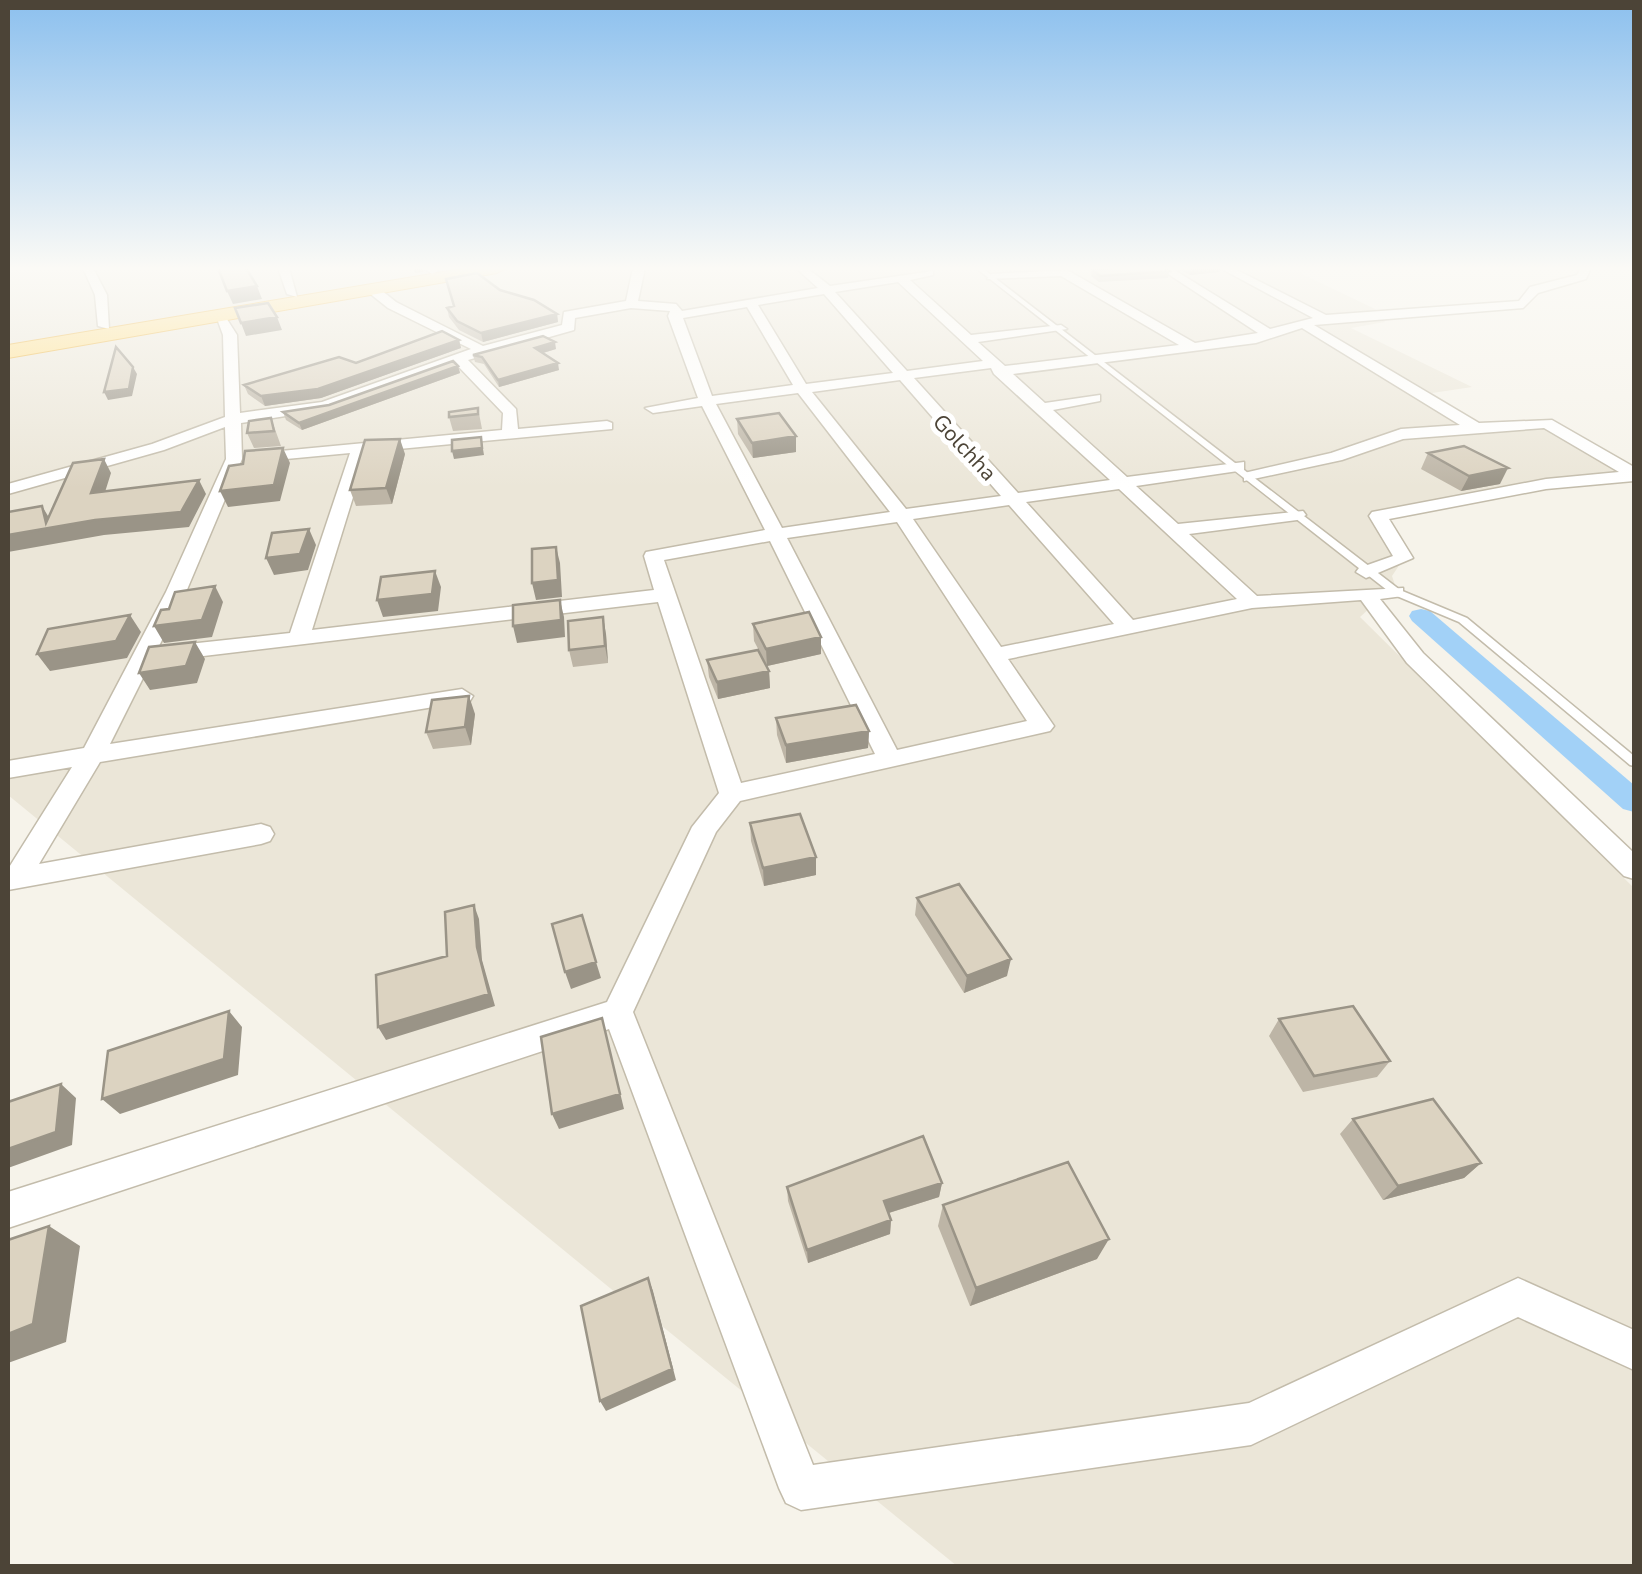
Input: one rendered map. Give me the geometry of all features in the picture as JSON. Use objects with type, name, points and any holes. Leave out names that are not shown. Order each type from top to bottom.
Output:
[{"type":"highway","points":[[8,352],[70,341]]},
{"type":"street","points":[[12,879],[92,755],[144,655],[234,459],[230,341]]},
{"type":"street","points":[[465,341],[482,350]]},
{"type":"street","points":[[8,489],[158,447],[233,419],[325,406],[514,341]]},
{"type":"street","points":[[684,341],[706,400],[889,758]]},
{"type":"street","points":[[774,341],[802,388],[903,517],[1042,726],[732,794],[705,827],[618,1012],[801,1488],[1251,1424],[1518,1296],[1634,1350]]},
{"type":"street","name":"Golchha","points":[[871,341],[1128,627]]},
{"type":"street","points":[[974,341],[995,368],[1046,407],[1252,602]]},
{"type":"street","points":[[1182,341],[1193,348]]},
{"type":"street","points":[[653,408],[900,376],[1103,362],[1239,341]]},
{"type":"street","points":[[1332,341],[1476,428]]},
{"type":"street","points":[[457,358],[480,376],[511,412],[510,435]]},
{"type":"street","points":[[1046,407],[1096,398]]},
{"type":"street","points":[[732,794],[653,556],[1012,498],[1244,472],[1336,457],[1401,434],[1547,423],[1634,475]]},
{"type":"street","points":[[234,459],[607,426]]},
{"type":"street","points":[[300,635],[360,448]]},
{"type":"street","points":[[995,655],[1367,579],[1404,558],[1378,516],[1546,484],[1634,475]]},
{"type":"street","points":[[1176,530],[1297,515]]},
{"type":"street","points":[[1367,579],[1396,592]]},
{"type":"street","points":[[1367,579],[1415,658],[1634,870]]},
{"type":"street","points":[[144,655],[666,595]]},
{"type":"street","points":[[8,769],[462,696]]},
{"type":"street","points":[[12,879],[261,834]]},
{"type":"street","points":[[8,1210],[618,1012]]},
{"type":"lane","points":[[1076,341],[1297,515],[1367,579]]},
{"type":"lane","points":[[1396,592],[1463,620],[1634,762]]},
{"type":"shaded area","points":[[8,341],[1379,341],[1472,387],[1432,393],[1480,422],[1544,419],[1634,469],[1634,474],[1566,478],[1382,509],[1378,516],[1404,558],[1392,576],[1395,585],[1360,617],[1634,888],[1634,1566],[957,1566],[662,1326],[653,1291],[627,1302],[8,795]]},
{"type":"building","points":[[414,341],[455,341],[318,389],[261,396],[244,385],[339,357],[356,363]]},
{"type":"building","points":[[523,341],[554,341],[535,348],[558,363],[498,380],[482,357],[473,355]]},
{"type":"building","points":[[116,347],[133,367],[129,389],[104,392]]},
{"type":"building","points":[[453,361],[458,366],[299,423],[283,412],[329,405]]},
{"type":"building","points":[[478,408],[478,414],[449,417],[449,412]]},
{"type":"building","points":[[779,413],[796,436],[752,443],[737,419]]},
{"type":"building","points":[[271,418],[274,431],[247,433],[249,421]]},
{"type":"building","points":[[481,437],[482,448],[452,451],[452,440]]},
{"type":"building","points":[[400,439],[386,488],[350,490],[365,440]]},
{"type":"building","points":[[1464,446],[1508,468],[1469,476],[1428,453]]},
{"type":"building","points":[[283,448],[274,485],[220,491],[229,466],[243,464],[245,451]]},
{"type":"building","points":[[104,459],[91,493],[199,480],[181,512],[95,520],[8,535],[8,512],[42,506],[46,523],[73,463]]},
{"type":"building","points":[[309,529],[300,554],[266,558],[272,533]]},
{"type":"building","points":[[556,547],[558,580],[532,583],[532,549]]},
{"type":"building","points":[[435,571],[432,594],[377,600],[381,577]]},
{"type":"building","points":[[215,586],[202,620],[154,626],[161,610],[169,609],[175,592]]},
{"type":"building","points":[[560,600],[561,620],[513,626],[513,605]]},
{"type":"building","points":[[809,612],[821,637],[766,649],[753,624]]},
{"type":"building","points":[[130,615],[116,641],[37,654],[48,629]]},
{"type":"building","points":[[603,617],[605,646],[569,650],[568,621]]},
{"type":"building","points":[[195,642],[186,666],[139,673],[149,647]]},
{"type":"building","points":[[758,650],[769,671],[717,682],[707,660]]},
{"type":"building","points":[[469,696],[465,727],[426,732],[432,700]]},
{"type":"building","points":[[856,705],[869,731],[786,745],[776,718]]},
{"type":"building","points":[[800,814],[816,857],[763,868],[750,823]]},
{"type":"building","points":[[959,884],[1011,959],[967,976],[917,898]]},
{"type":"building","points":[[474,905],[477,947],[489,994],[378,1027],[376,975],[447,956],[445,912]]},
{"type":"building","points":[[582,915],[596,962],[565,972],[552,924]]},
{"type":"building","points":[[1353,1006],[1390,1061],[1314,1076],[1279,1019]]},
{"type":"building","points":[[229,1011],[224,1059],[102,1099],[108,1051]]},
{"type":"building","points":[[602,1018],[620,1094],[552,1114],[541,1037]]},
{"type":"building","points":[[61,1084],[56,1132],[8,1149],[8,1102]]},
{"type":"building","points":[[1433,1099],[1481,1163],[1398,1186],[1353,1119]]},
{"type":"building","points":[[923,1136],[942,1183],[884,1201],[891,1220],[807,1250],[787,1187]]},
{"type":"building","points":[[1068,1162],[1109,1239],[976,1288],[943,1205]]},
{"type":"building","points":[[49,1226],[33,1324],[8,1334],[8,1240]]},
{"type":"building","points":[[648,1278],[672,1369],[600,1401],[581,1306]]},
{"type":"waterway","points":[[1421,616],[1634,801]]}]
